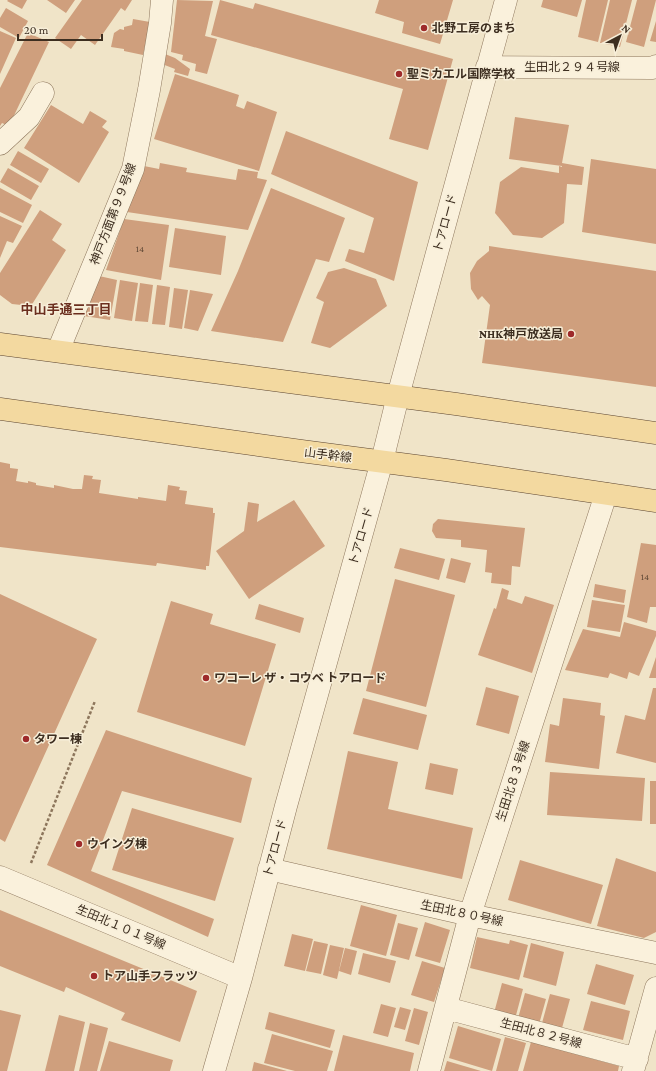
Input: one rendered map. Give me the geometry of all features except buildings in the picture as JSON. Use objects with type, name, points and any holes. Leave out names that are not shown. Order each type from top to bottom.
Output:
[{"type":"main road","points":[[0,344],[398,396],[656,433]]},
{"type":"main road","name":"山手幹線","points":[[0,409],[656,501]]},
{"type":"street","name":"神戸方面第９９号線","points":[[58,351],[133,169],[149,90],[160,23],[162,0]]},
{"type":"street","name":"トアロード","points":[[214,1071],[241,978],[269,869],[382,462],[398,396],[506,0]]},
{"type":"street","name":"生田北２９４号線","points":[[487,67],[653,68],[656,66]]},
{"type":"street","points":[[0,144],[29,117],[43,93]]},
{"type":"street","name":"生田北８３号線","points":[[429,1071],[470,915],[606,494]]},
{"type":"street","name":"生田北８０号線","points":[[269,869],[470,915],[656,953]]},
{"type":"street","name":"生田北１０１号線","points":[[0,877],[241,978]]},
{"type":"street","points":[[635,1065],[656,988]]},
{"type":"street","name":"生田北８２号線","points":[[446,1008],[635,1065]]},
{"type":"path","points":[[22,886],[95,701]]},
{"type":"place","name":"北野工房のまち","points":[[424,28]]},
{"type":"place","name":"聖ミカエル国際学校","points":[[399,74]]},
{"type":"place","name":"NHK神戸放送局","points":[[571,334]]},
{"type":"place","name":"ワコーレ ザ・コウベ トアロード","points":[[206,678]]},
{"type":"place","name":"タワー棟","points":[[26,739]]},
{"type":"place","name":"ウイング棟","points":[[79,844]]},
{"type":"place","name":"トア山手フラッツ","points":[[94,976]]},
{"type":"district","name":"中山手通三丁目","points":[[66,309]]}]
